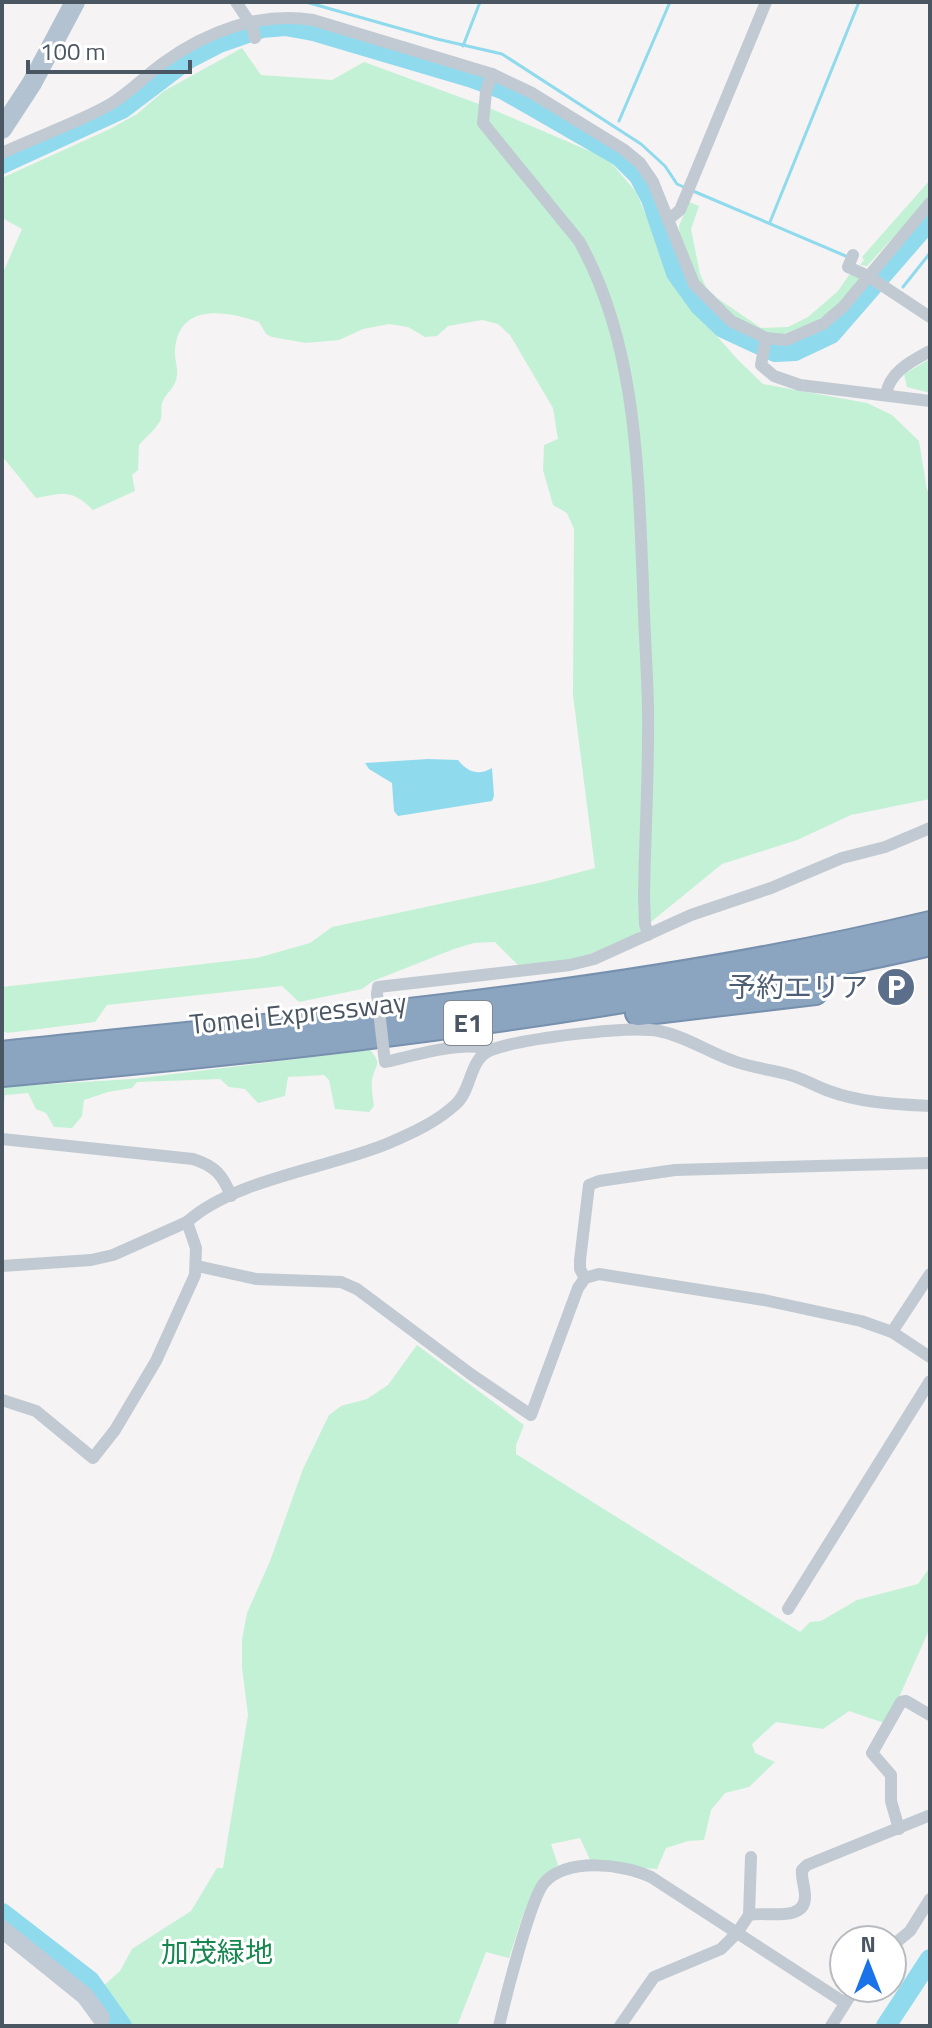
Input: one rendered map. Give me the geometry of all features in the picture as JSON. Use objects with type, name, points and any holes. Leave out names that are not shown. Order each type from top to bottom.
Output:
[{"type":"highway","name":"Tomei Expressway","points":[[2,1054],[365,1016],[555,992],[774,957],[930,924]]},
{"type":"highway","name":"Tomei Expressway","points":[[2,1074],[480,1022],[661,994],[930,943]]},
{"type":"highway","points":[[480,1022],[565,1022],[815,992]]},
{"type":"main road","points":[[2,129],[32,83],[75,2]]},
{"type":"street","points":[[236,2],[252,29]]},
{"type":"street","points":[[668,220],[680,210],[766,2]]},
{"type":"street","points":[[2,153],[113,103],[182,50],[287,16],[313,20],[491,76],[532,93],[640,163],[653,182],[694,284],[731,321],[764,345],[786,340],[823,324],[843,307],[930,203]]},
{"type":"street","points":[[491,76],[483,123],[487,132],[579,241],[591,263],[614,324],[629,398],[640,526],[648,708],[644,896],[648,935]]},
{"type":"street","points":[[851,259],[848,267],[870,277],[930,317]]},
{"type":"street","points":[[764,345],[761,365],[774,376],[800,385],[930,401]]},
{"type":"street","points":[[886,394],[891,380],[904,366],[930,351]]},
{"type":"street","points":[[488,1051],[478,1046],[456,1048],[385,1062],[378,987],[570,965],[594,959],[691,915],[771,888],[842,858],[885,847],[930,828]]},
{"type":"street","points":[[2,1266],[91,1260],[113,1255],[187,1222],[202,1210],[231,1196],[416,1132],[458,1103],[477,1063],[488,1051],[524,1041],[655,1030],[683,1037],[752,1068],[788,1074],[829,1091],[862,1100],[930,1106]]},
{"type":"street","points":[[2,1139],[193,1159],[207,1163],[221,1173],[231,1196]]},
{"type":"street","points":[[585,1278],[580,1269],[580,1260],[589,1185],[599,1181],[675,1170],[930,1163]]},
{"type":"street","points":[[2,1400],[36,1411],[93,1458],[115,1430],[156,1361],[182,1307],[197,1266],[196,1248],[187,1222]]},
{"type":"street","points":[[197,1266],[256,1279],[341,1282],[357,1289],[531,1415],[578,1288],[585,1278],[599,1274],[764,1300],[861,1321],[892,1332],[930,1357]]},
{"type":"street","points":[[892,1332],[930,1274]]},
{"type":"street","points":[[788,1609],[930,1381]]},
{"type":"street","points":[[899,1829],[891,1801],[891,1775],[872,1753],[901,1702],[906,1701],[930,1715]]},
{"type":"street","points":[[749,1915],[800,1910],[805,1895],[802,1870],[807,1865],[928,1816]]},
{"type":"street","points":[[620,2026],[654,1977],[721,1949],[737,1933],[749,1915],[751,1857]]},
{"type":"street","points":[[499,2026],[542,1885],[567,1869],[606,1867],[640,1872],[828,1992]]},
{"type":"street","points":[[908,1933],[930,1899]]},
{"type":"street","points":[[2,1929],[85,1996],[101,2023]]},
{"type":"street","points":[[831,2026],[844,2004]]},
{"type":"green space","points":[[242,48],[261,75],[332,80],[364,62],[487,107],[608,159],[636,192],[680,295],[763,384],[867,403],[892,415],[919,441],[927,490],[930,492],[930,799],[851,815],[797,840],[722,864],[630,939],[585,958],[522,969],[495,942],[474,943],[373,981],[362,989],[299,1002],[282,986],[107,1005],[95,1022],[7,1033],[2,1030],[2,987],[257,958],[310,943],[332,927],[595,868],[573,695],[574,529],[567,513],[553,505],[543,470],[544,445],[558,439],[553,408],[510,335],[498,324],[482,320],[448,326],[437,336],[425,337],[408,327],[389,324],[363,329],[339,340],[306,343],[272,337],[266,334],[259,322],[246,318],[206,314],[185,324],[178,335],[176,379],[162,403],[160,421],[139,445],[138,470],[132,475],[135,491],[93,510],[67,494],[36,498],[2,456],[2,275],[22,229],[2,218],[2,178],[110,129],[137,114],[164,91]]},
{"type":"green space","points":[[930,180],[930,197],[867,266],[860,265],[864,260],[862,257]]},
{"type":"green space","points":[[689,202],[699,206],[691,229],[700,274],[706,287],[761,328],[788,327],[808,317],[838,291],[849,275],[855,274],[861,279],[841,303],[818,320],[780,336],[753,329],[724,310],[694,276],[680,239],[679,226]]},
{"type":"green space","points":[[930,359],[930,393],[907,387],[904,374]]},
{"type":"green space","points":[[370,1050],[377,1062],[372,1083],[374,1106],[369,1112],[335,1109],[329,1080],[324,1075],[288,1077],[285,1096],[258,1103],[245,1089],[229,1087],[220,1079],[137,1082],[132,1088],[84,1100],[82,1116],[72,1128],[54,1127],[46,1113],[36,1109],[28,1093],[5,1095],[2,1121],[2,1087],[132,1079]]},
{"type":"green space","name":"加茂緑地","points":[[417,1345],[524,1425],[516,1454],[800,1632],[810,1622],[821,1621],[857,1600],[918,1584],[930,1567],[930,1628],[887,1724],[849,1711],[823,1729],[776,1722],[752,1744],[755,1753],[775,1762],[749,1787],[725,1793],[711,1810],[704,1840],[666,1848],[657,1869],[592,1864],[580,1838],[551,1844],[558,1865],[547,1874],[532,1895],[509,1958],[486,1952],[457,2026],[126,2026],[100,1989],[120,1971],[132,1949],[191,1911],[217,1868],[223,1868],[248,1715],[242,1667],[242,1640],[247,1613],[270,1561],[303,1469],[329,1415],[341,1406],[367,1399],[388,1385]]},
{"type":"water","points":[[458,760],[469,770],[478,772],[492,768],[492,801],[398,816],[394,811],[392,783],[369,769],[365,763]]},
{"type":"waterway","points":[[306,2],[502,54],[641,144],[665,166],[677,184],[686,188]]},
{"type":"waterway","points":[[463,46],[480,2]]},
{"type":"waterway","points":[[619,121],[670,2]]},
{"type":"waterway","points":[[770,222],[859,2]]},
{"type":"waterway","points":[[2,164],[122,109],[188,59],[219,43],[262,28],[285,26],[313,31],[504,90],[619,156],[639,176],[651,199],[676,273],[699,305],[723,328],[775,352],[795,351],[831,334],[930,220]]},
{"type":"waterway","points":[[693,191],[848,257]]},
{"type":"waterway","points":[[903,287],[930,253]]},
{"type":"waterway","points":[[2,1913],[90,1981],[122,2026]]},
{"type":"waterway","points":[[886,2026],[930,1959]]},
{"type":"place","name":"予約エリア","points":[[896,987]]}]
